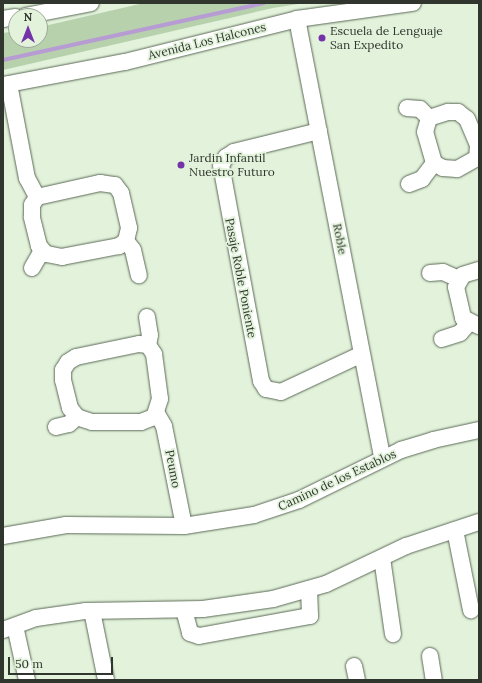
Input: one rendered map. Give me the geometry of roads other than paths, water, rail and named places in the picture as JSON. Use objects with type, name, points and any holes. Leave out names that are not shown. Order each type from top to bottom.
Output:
[{"type":"street","points":[[48,11],[91,3]]},
{"type":"street","name":"Avenida Los Halcones","points":[[6,84],[125,62],[297,19],[413,3]]},
{"type":"street","name":"Roble","points":[[297,19],[382,458]]},
{"type":"street","points":[[6,84],[27,178],[37,197]]},
{"type":"street","points":[[407,108],[420,109],[429,118]]},
{"type":"street","points":[[448,112],[463,115],[476,139],[478,158],[457,169],[443,168],[434,163],[425,132],[429,118],[448,112]]},
{"type":"street","name":"Pasaje Roble Poniente","points":[[319,131],[234,152],[223,161],[221,175],[261,380],[271,392],[286,390],[362,354]]},
{"type":"street","points":[[409,184],[422,178],[434,163]]},
{"type":"street","points":[[100,183],[115,185],[123,197],[129,228],[126,241],[118,246],[56,258],[42,251],[37,242],[32,217],[32,205],[37,197],[100,183]]},
{"type":"street","points":[[126,241],[133,250],[138,275]]},
{"type":"street","points":[[32,268],[42,251]]},
{"type":"street","points":[[442,339],[460,333],[474,325],[461,314],[456,292],[459,279],[468,272],[479,270]]},
{"type":"street","points":[[430,273],[443,272],[459,279]]},
{"type":"street","points":[[147,317],[150,335],[148,345],[154,354],[160,393],[160,404],[157,414],[151,419],[141,422],[92,422],[77,417],[70,408],[63,380],[63,370],[68,362],[76,357],[138,344],[148,345]]},
{"type":"street","name":"Peumo","points":[[157,414],[166,431],[184,526]]},
{"type":"street","points":[[56,427],[68,424],[77,417]]},
{"type":"street","name":"Camino de los Establos","points":[[3,536],[72,525],[184,526],[230,520],[276,509],[382,458],[433,440],[479,430]]},
{"type":"street","points":[[27,680],[9,628],[36,618],[92,611],[184,610],[273,599],[326,584],[406,546],[479,522]]},
{"type":"street","points":[[455,530],[471,610]]},
{"type":"street","points":[[382,558],[393,634]]},
{"type":"street","points":[[184,610],[190,633],[199,636],[310,616],[309,588]]},
{"type":"street","points":[[92,611],[106,680]]},
{"type":"street","points":[[430,656],[434,680]]},
{"type":"waterway","points":[[3,60],[264,3]]},
{"type":"place","name":"Escuela de Lenguaje San Expedito","points":[[322,38]]},
{"type":"place","name":"Jardin Infantil Nuestro Futuro","points":[[181,165]]}]
